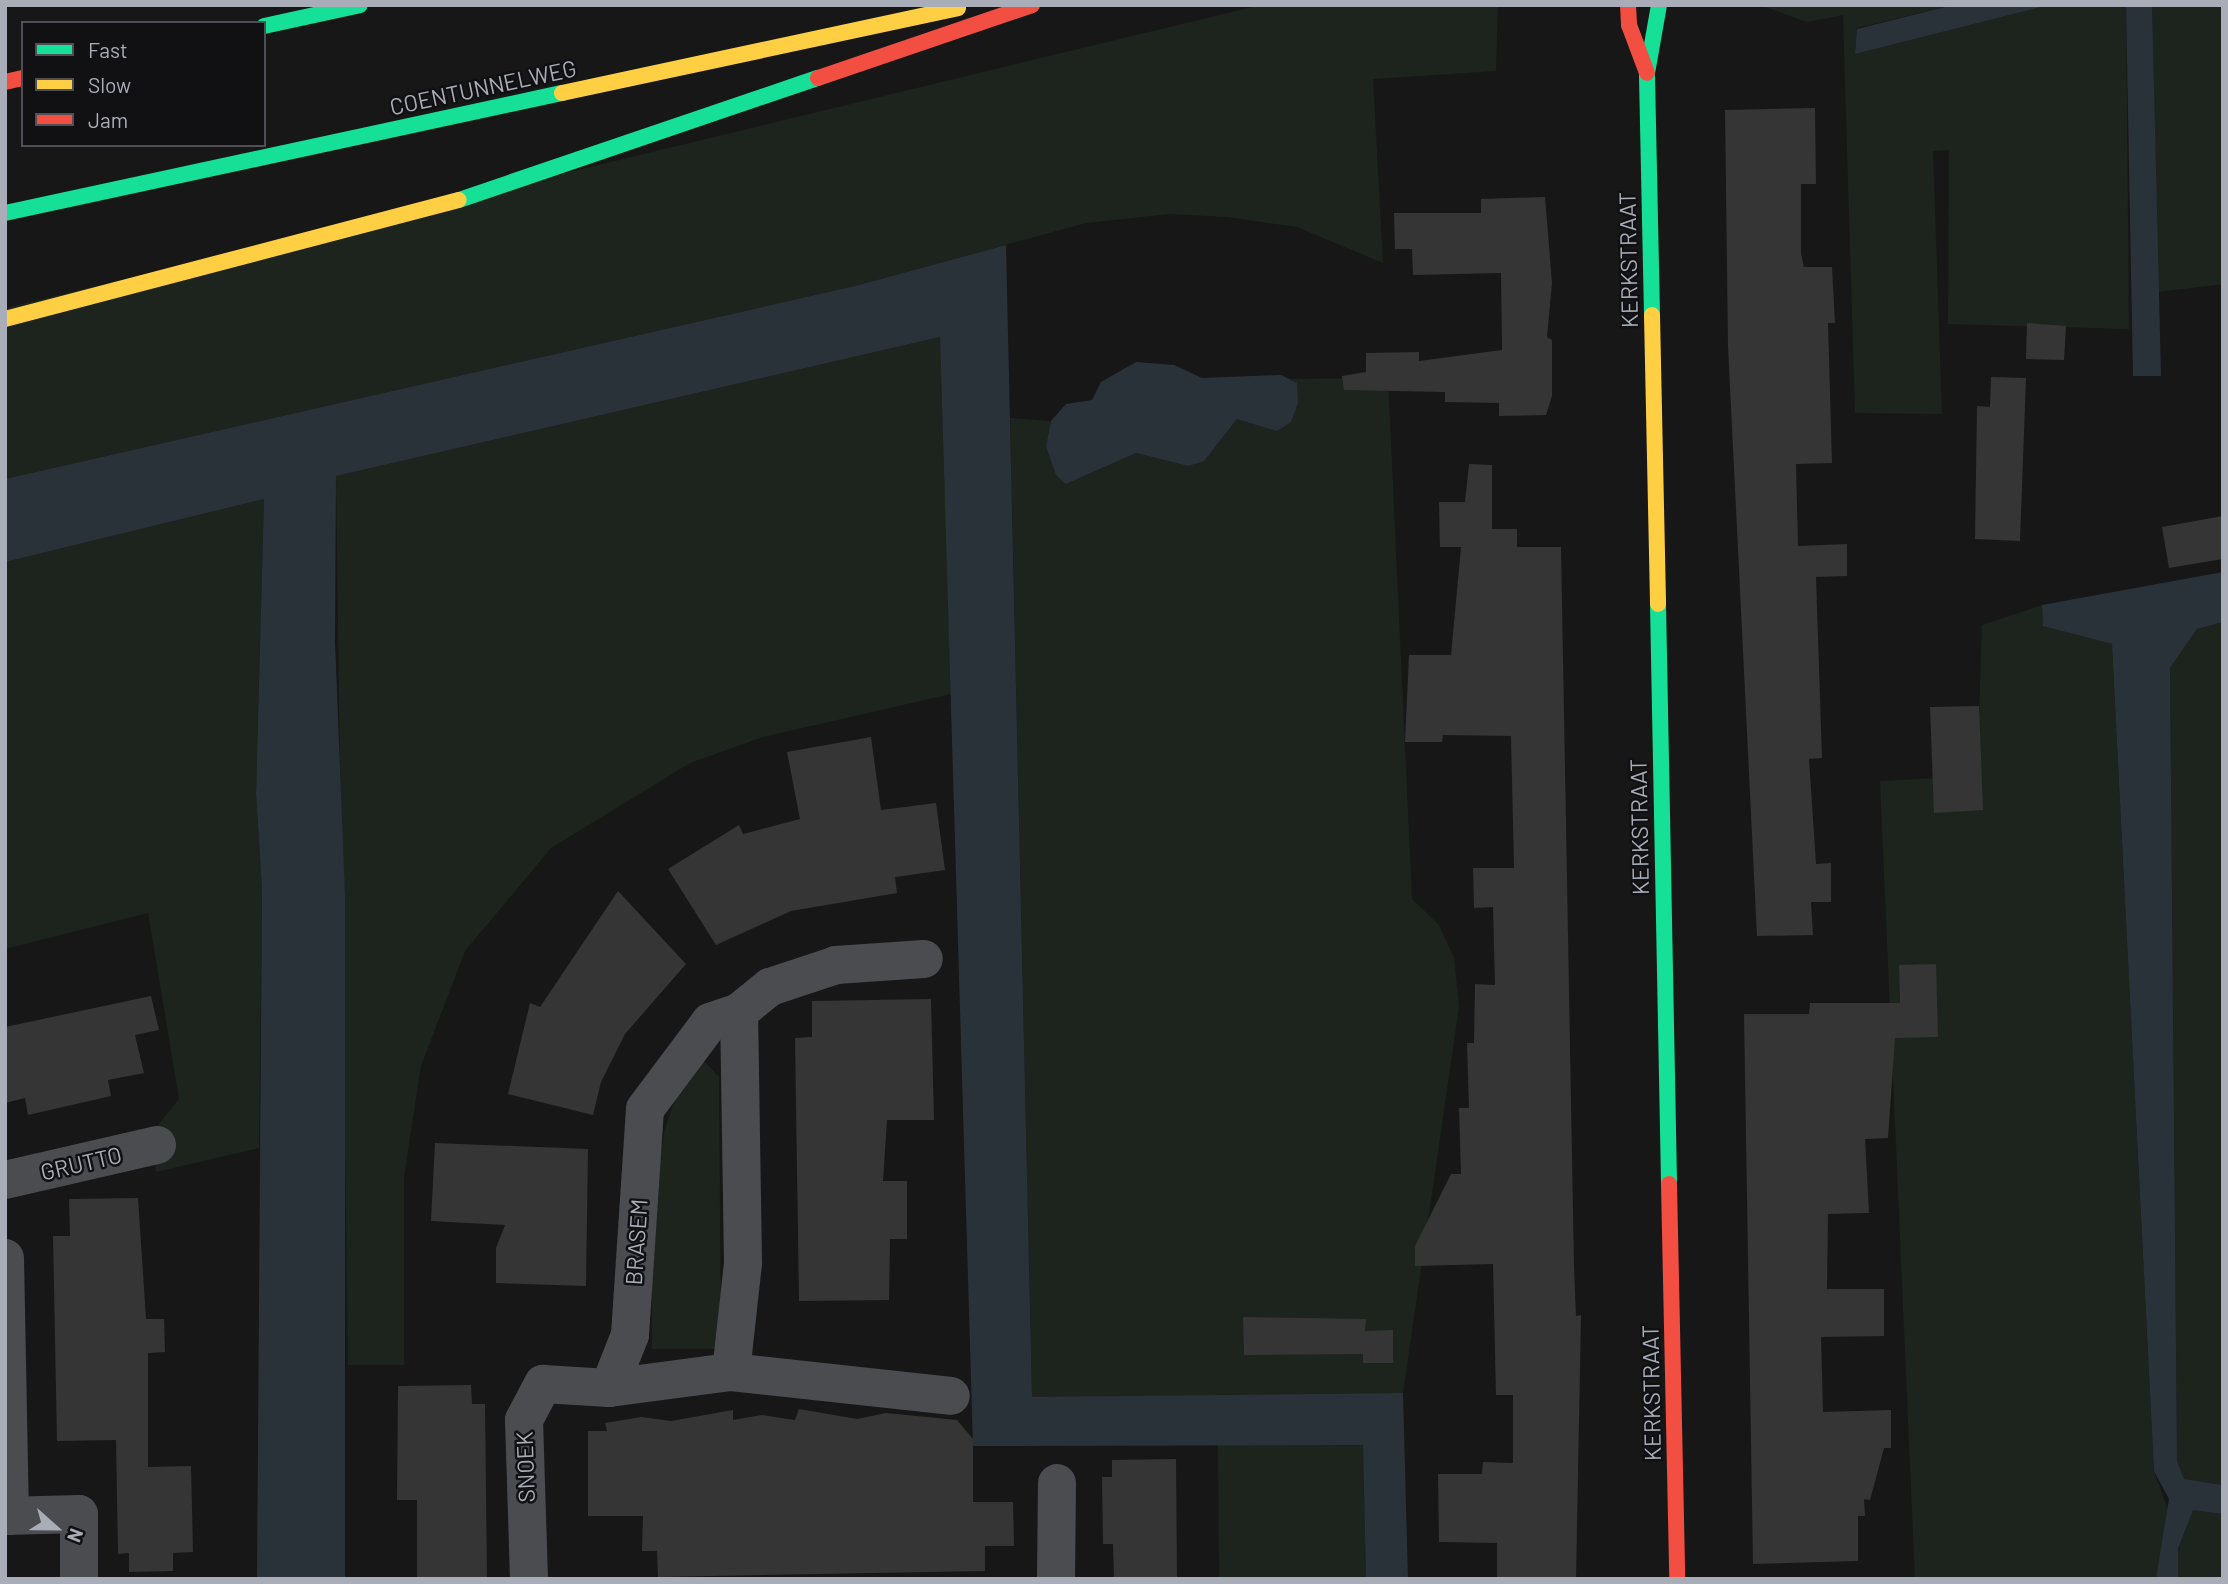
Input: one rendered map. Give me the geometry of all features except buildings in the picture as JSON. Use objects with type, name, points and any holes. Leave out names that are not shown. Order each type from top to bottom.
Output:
[{"type":"main road","points":[[266,26],[360,5]]},
{"type":"main road","name":"COENTUNNELWEG","points":[[5,213],[971,5]]},
{"type":"main road","points":[[5,319],[437,207],[1032,5]]},
{"type":"main road","name":"KERKSTRAAT","points":[[1628,5],[1629,24],[1647,74]]},
{"type":"main road","name":"KERKSTRAAT","points":[[1659,5],[1647,74],[1677,1579]]},
{"type":"street","name":"BRASEM","points":[[609,1388],[630,1335],[645,1109],[710,1022],[739,1012],[770,988],[836,965],[925,959]]},
{"type":"street","points":[[731,1372],[743,1263],[739,1012]]},
{"type":"street","name":"GRUTTO","points":[[5,1180],[157,1145]]},
{"type":"street","points":[[5,1258],[7,1516],[79,1514],[79,1579]]},
{"type":"street","points":[[609,1388],[731,1372],[951,1396]]},
{"type":"street","name":"SNOEK","points":[[528,1579],[524,1420],[543,1384],[609,1388]]},
{"type":"street","points":[[1056,1579],[1057,1483]]},
{"type":"shaded area","points":[[1261,5],[1498,5],[1496,71],[1373,79],[1383,263],[1297,227],[1227,217],[1169,214],[1086,223],[855,286],[5,479],[5,308]]},
{"type":"shaded area","points":[[1760,5],[1953,5],[1857,28],[1855,54],[2049,5],[2126,5],[2129,329],[1948,324],[1949,150],[1933,151],[1942,414],[1855,413],[1843,15],[1807,22]]},
{"type":"shaded area","points":[[1953,5],[2049,5],[1855,54],[1857,29]]},
{"type":"shaded area","points":[[2126,5],[2152,5],[2161,376],[2133,376]]},
{"type":"shaded area","points":[[2152,5],[2223,5],[2223,284],[2158,292]]},
{"type":"shaded area","points":[[1006,245],[1032,1397],[1403,1393],[1408,1579],[1366,1579],[1363,1445],[973,1446],[940,337],[336,476],[335,641],[345,896],[345,1579],[257,1579],[262,890],[256,793],[264,499],[5,562],[5,479],[855,286]]},
{"type":"shaded area","points":[[940,337],[951,694],[763,737],[690,763],[551,848],[465,951],[421,1066],[404,1176],[404,1365],[348,1365],[336,476]]},
{"type":"shaded area","points":[[1136,362],[1174,365],[1202,378],[1281,375],[1297,383],[1298,403],[1291,422],[1277,431],[1237,419],[1204,461],[1188,466],[1136,453],[1066,484],[1056,475],[1046,446],[1051,421],[1066,404],[1092,400],[1101,382]]},
{"type":"shaded area","points":[[1388,378],[1412,899],[1439,925],[1454,958],[1459,1007],[1403,1393],[1032,1398],[1010,418],[1051,421],[1046,446],[1066,484],[1136,453],[1188,466],[1215,447],[1237,419],[1256,420],[1297,384],[1290,379]]},
{"type":"shaded area","points":[[264,499],[256,793],[262,890],[259,1148],[156,1172],[151,1134],[179,1099],[148,913],[5,949],[5,562]]},
{"type":"shaded area","points":[[2223,572],[2223,622],[2197,629],[2170,668],[2177,1461],[2184,1479],[2223,1485],[2223,1514],[2193,1510],[2178,1549],[2178,1579],[2156,1579],[2169,1499],[2154,1471],[2112,644],[2043,626],[2042,605]]},
{"type":"shaded area","points":[[2042,605],[2043,626],[2112,644],[2154,1471],[2169,1513],[2156,1579],[1915,1579],[1880,781],[1977,776],[1982,625]]},
{"type":"shaded area","points":[[2223,622],[2223,1485],[2184,1479],[2177,1462],[2170,668],[2197,629]]},
{"type":"shaded area","points":[[703,1060],[719,1077],[721,1349],[652,1349],[652,1214],[664,1132],[677,1092]]},
{"type":"shaded area","points":[[1218,1445],[1363,1445],[1366,1579],[1219,1579]]},
{"type":"shaded area","points":[[2193,1510],[2223,1514],[2223,1579],[2178,1579],[2178,1549]]},
{"type":"traffic: fast","points":[[266,26],[360,5]]},
{"type":"traffic: fast","points":[[1652,315],[1647,73],[1659,5]]},
{"type":"traffic: fast","points":[[459,200],[818,78]]},
{"type":"traffic: fast","points":[[5,213],[562,93]]},
{"type":"traffic: fast","points":[[1658,604],[1669,1184]]},
{"type":"traffic: slow","points":[[562,93],[958,8]]},
{"type":"traffic: slow","points":[[5,319],[459,200]]},
{"type":"traffic: slow","points":[[1652,315],[1658,604]]},
{"type":"traffic: jam","points":[[818,78],[1032,5]]},
{"type":"traffic: jam","points":[[1628,5],[1629,25],[1647,73]]},
{"type":"traffic: jam","points":[[5,82],[21,78]]},
{"type":"traffic: jam","points":[[1669,1184],[1677,1579]]}]
